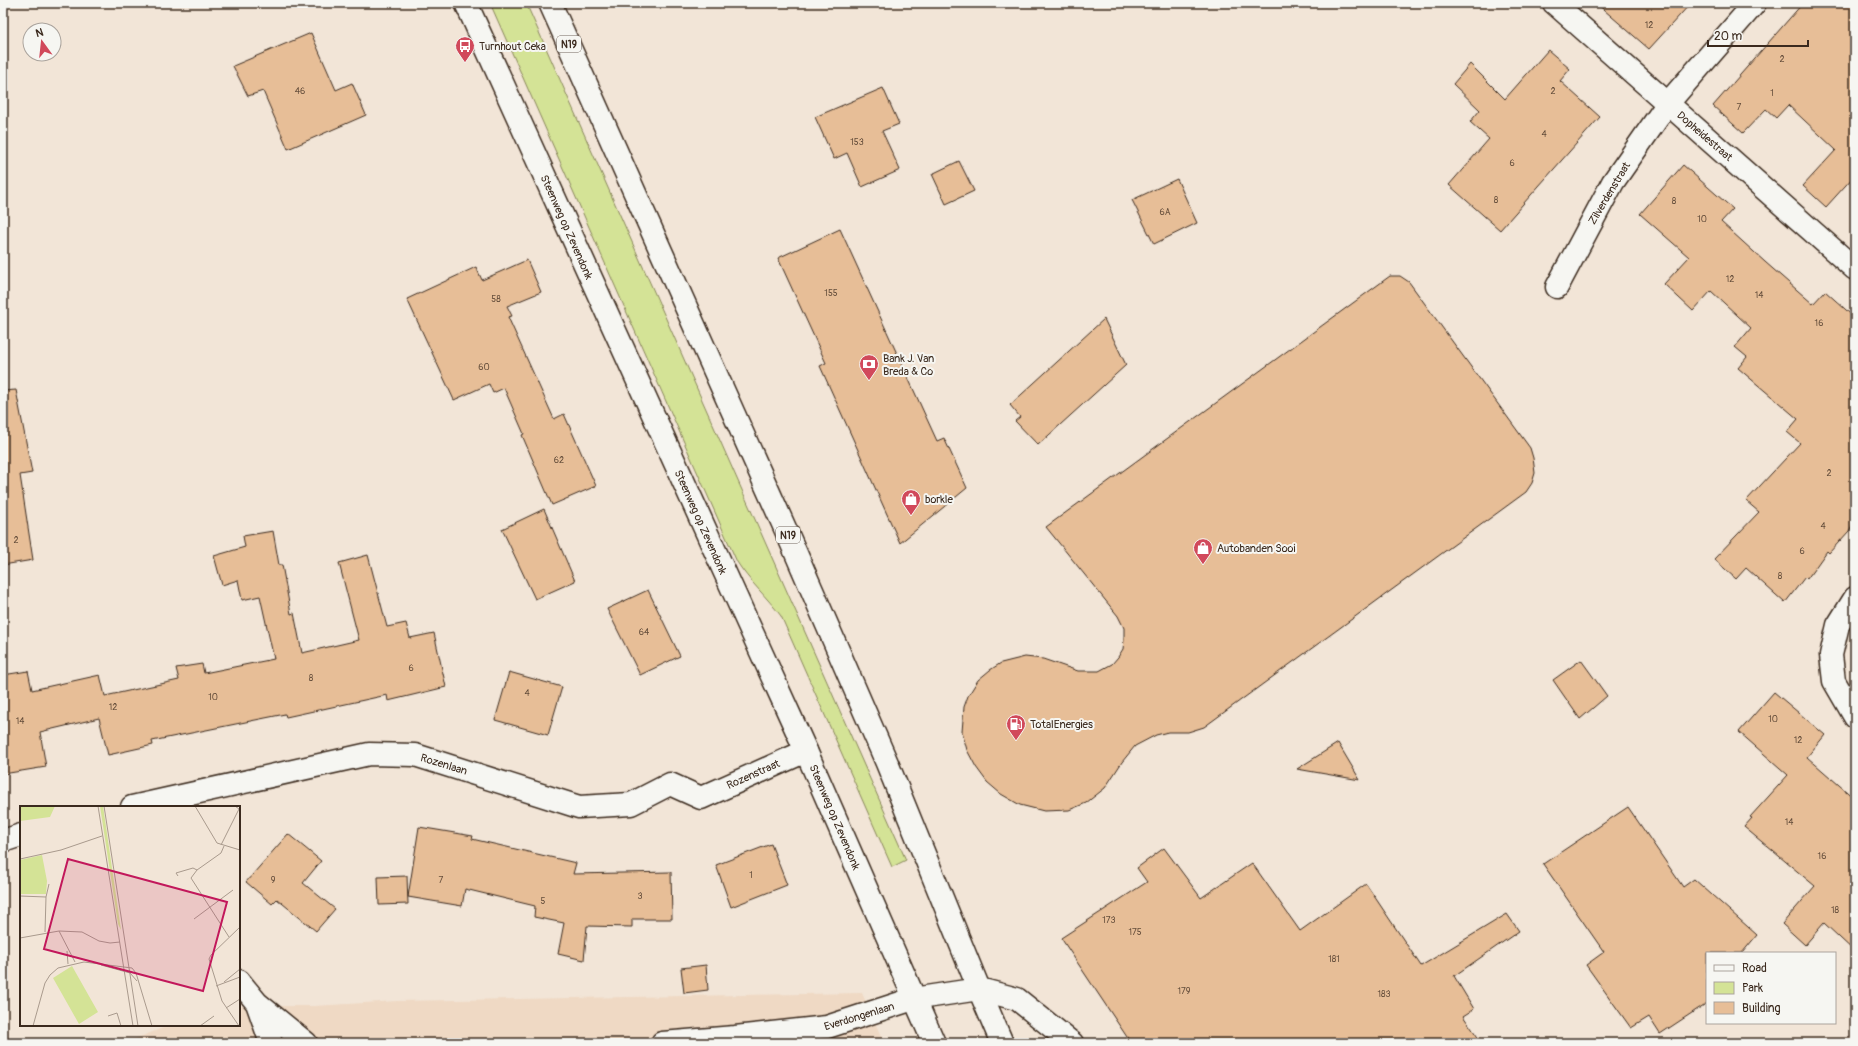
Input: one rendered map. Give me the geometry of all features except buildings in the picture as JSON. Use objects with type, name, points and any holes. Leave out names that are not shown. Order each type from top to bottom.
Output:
[{"type":"main road","name":"Steenweg op Zevendonk","points":[[466,3],[806,751],[913,999],[934,1043]]},
{"type":"main road","name":"N19","points":[[550,3],[765,484],[887,763],[1002,1043]]},
{"type":"main road","name":"Dopheidestraat","points":[[1554,3],[1855,269]]},
{"type":"main road","name":"Zilverdenstraat","points":[[1557,287],[1613,182],[1668,103],[1755,3]]},
{"type":"main road","points":[[1855,598],[1838,625],[1831,655],[1834,681],[1855,718]]},
{"type":"main road","name":"Rozenstraat","points":[[701,798],[806,751]]},
{"type":"main road","name":"Rozenlaan","points":[[136,806],[370,754],[415,755],[578,807],[631,804],[670,784],[701,798]]},
{"type":"main road","points":[[3,841],[20,834]]},
{"type":"main road","points":[[240,982],[257,1003],[306,1043]]},
{"type":"main road","name":"Everdongenlaan","points":[[662,1043],[827,1027],[913,999],[979,989]]},
{"type":"main road","points":[[979,989],[1017,999],[1072,1043]]},
{"type":"main road","points":[[257,1003],[271,1043]]},
{"type":"shaded area","points":[[862,993],[884,1043],[125,1043],[168,1026],[240,1026],[240,1006],[314,1006],[397,1001]]},
{"type":"green space","points":[[490,3],[526,3],[906,860],[892,867],[781,616],[737,562]]},
{"type":"place","name":"Turnhout Ceka","points":[[465,63]]},
{"type":"place","name":"Bank J. Van Breda & Co","points":[[869,381]]},
{"type":"place","name":"borkle","points":[[911,516]]},
{"type":"place","name":"Autobanden Sooi","points":[[1203,565]]},
{"type":"place","name":"TotalEnergies","points":[[1016,741]]}]
